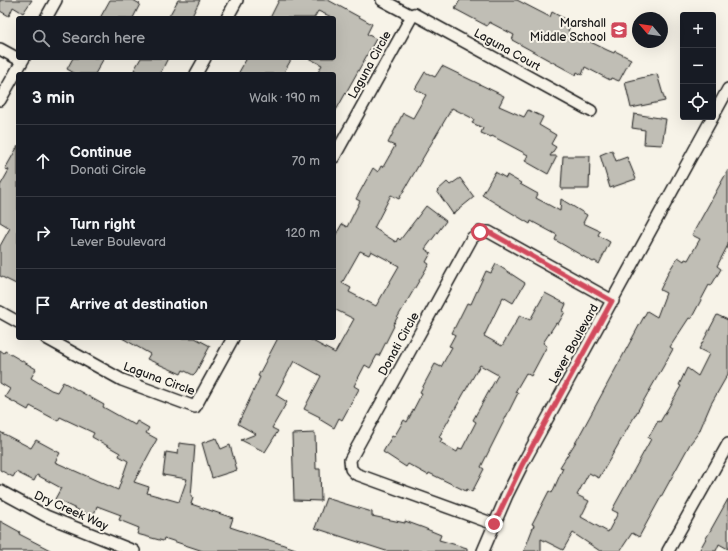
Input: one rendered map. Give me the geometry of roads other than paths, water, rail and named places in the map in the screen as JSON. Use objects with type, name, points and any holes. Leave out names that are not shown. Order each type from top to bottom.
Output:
[{"type":"street","points":[[47,16],[56,0]]},
{"type":"street","points":[[228,16],[237,0]]},
{"type":"street","points":[[382,0],[412,16]]},
{"type":"street","name":"Laguna Court","points":[[412,16],[414,14],[591,111]]},
{"type":"street","name":"Laguna Circle","points":[[336,153],[412,16]]},
{"type":"street","points":[[0,49],[16,56]]},
{"type":"street","points":[[0,100],[22,60]]},
{"type":"street","points":[[197,72],[204,60]]},
{"type":"street","name":"Lever Boulevard","points":[[483,551],[522,465],[727,95]]},
{"type":"street","name":"Donati Circle","points":[[494,524],[356,474],[351,469],[350,460],[472,238],[480,232],[489,232],[612,301]]},
{"type":"street","points":[[0,312],[16,321]]},
{"type":"street","name":"Laguna Circle","points":[[50,340],[122,380],[195,407],[232,340]]},
{"type":"street","points":[[668,551],[728,444]]},
{"type":"street","name":"Dry Creek Way","points":[[0,491],[46,516],[134,551]]},
{"type":"place","name":"Marshall Middle School","points":[[619,30]]}]
